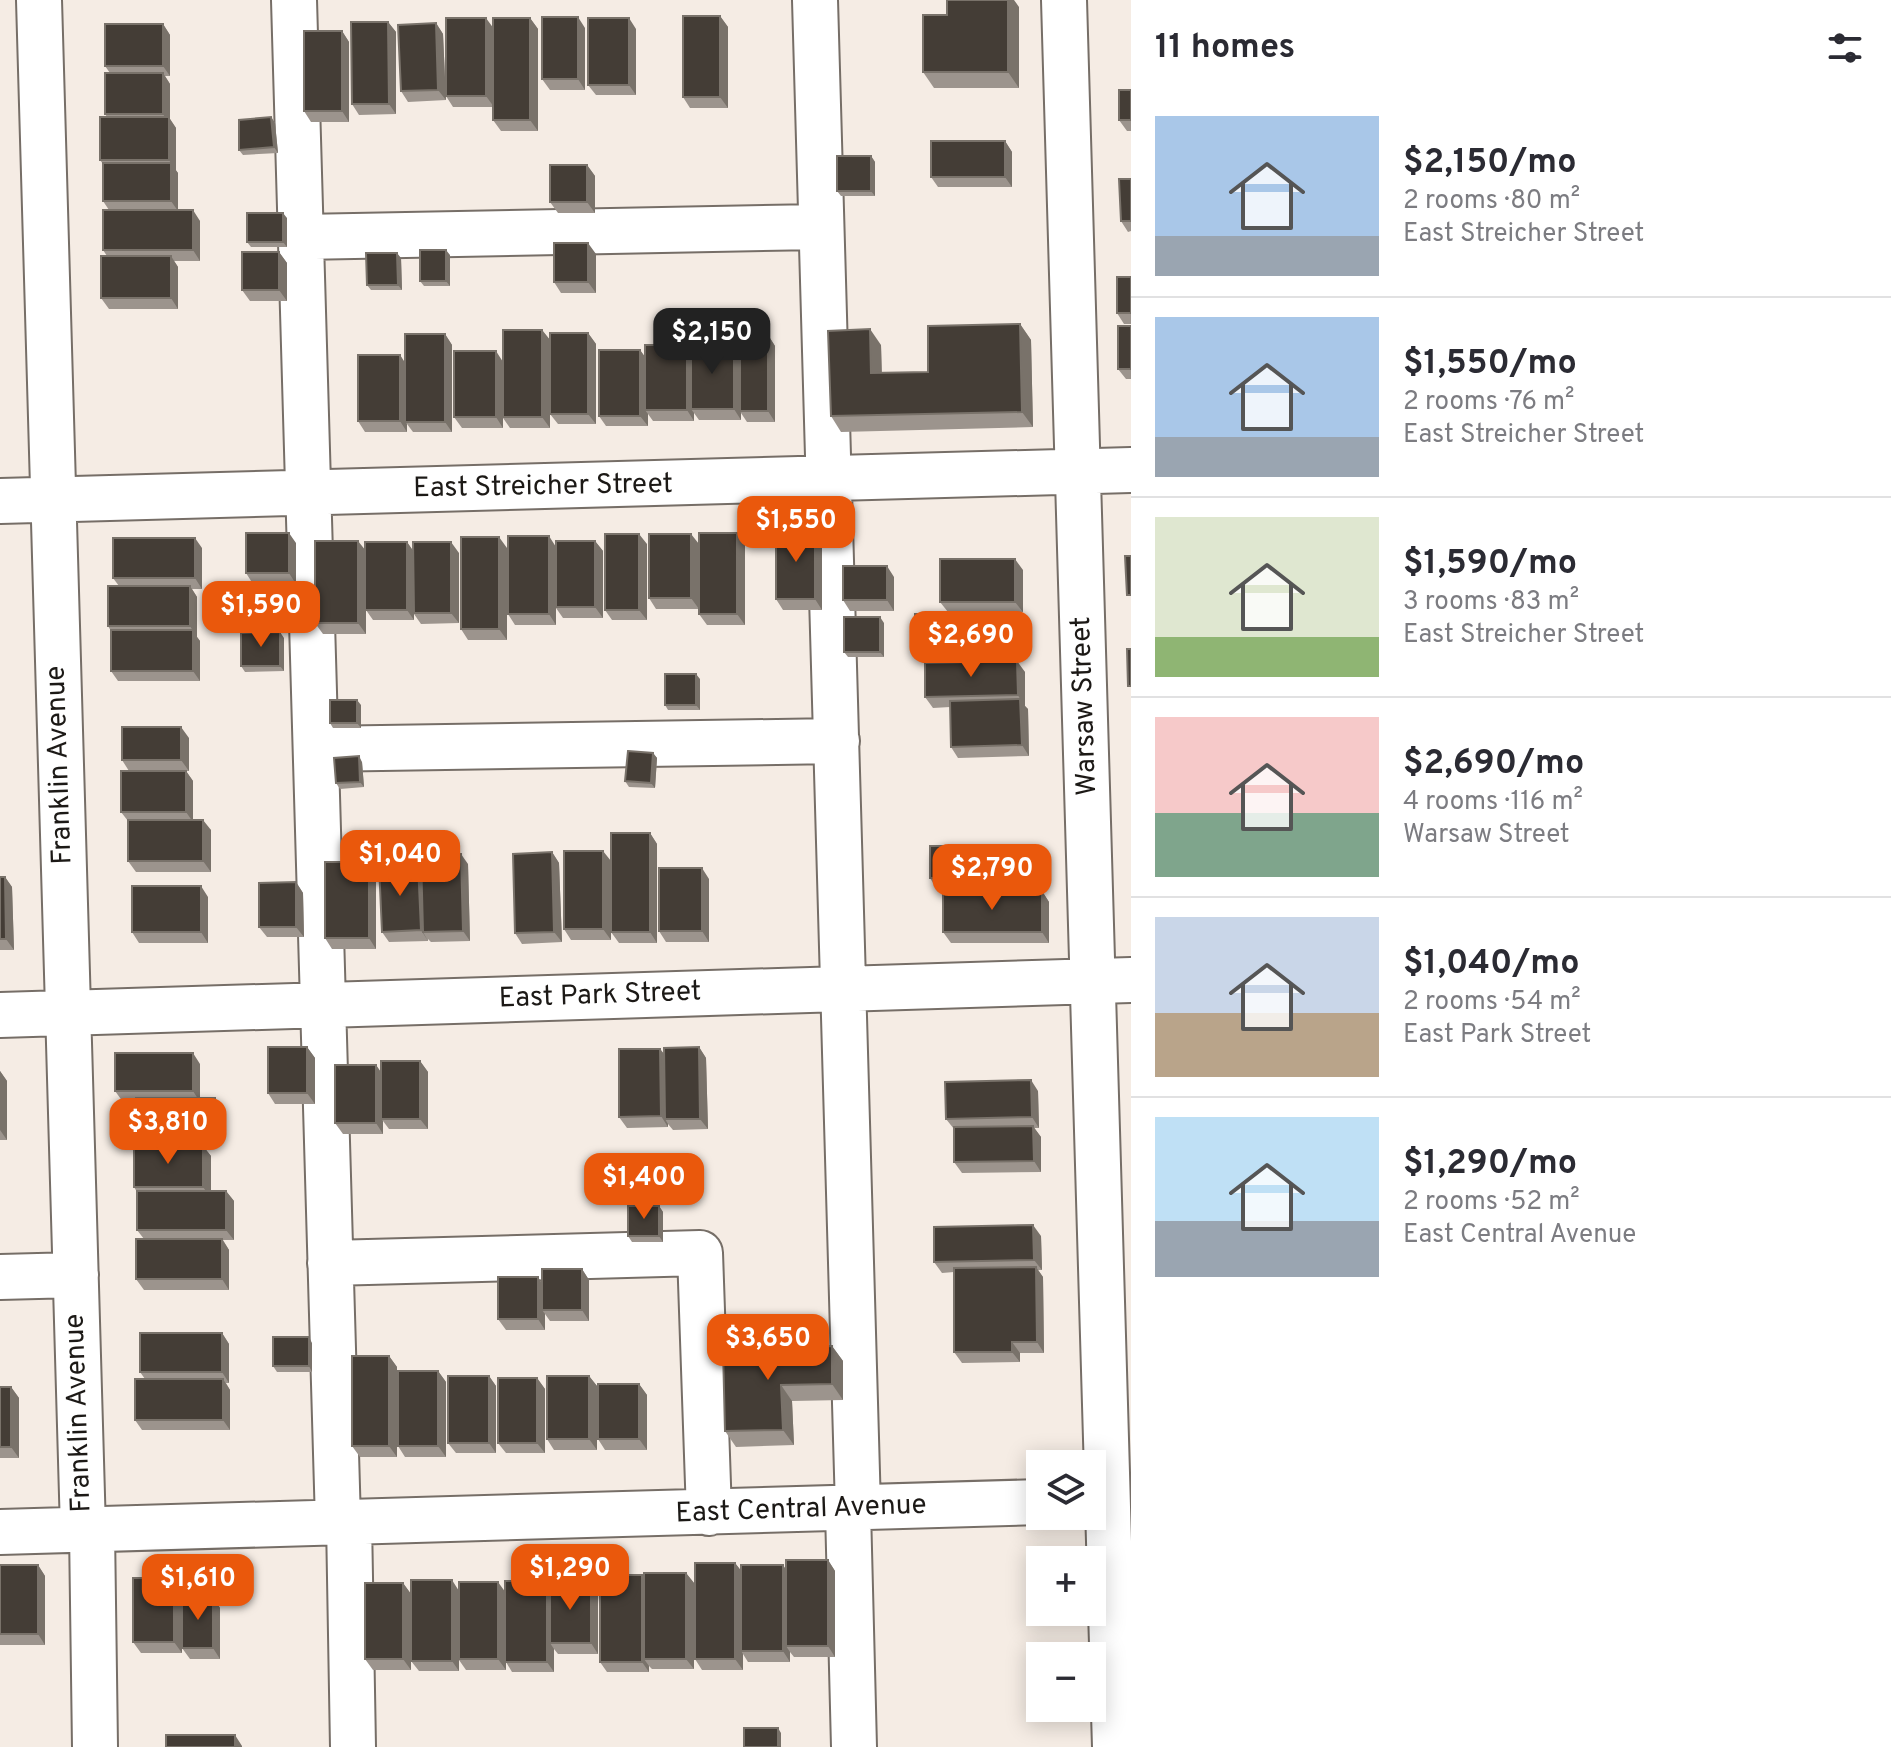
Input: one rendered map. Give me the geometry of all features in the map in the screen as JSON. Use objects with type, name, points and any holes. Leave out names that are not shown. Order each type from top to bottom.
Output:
[{"type":"street","name":"Franklin Avenue","points":[[39,0],[51,501],[95,1747]]},
{"type":"street","points":[[294,0],[325,1003],[330,1263],[353,1747]]},
{"type":"street","points":[[815,0],[844,988],[854,1747]]},
{"type":"street","name":"Warsaw Street","points":[[1064,0],[1079,472],[1112,981],[1110,1500],[1115,1747]]},
{"type":"street","points":[[302,237],[820,227]]},
{"type":"street","name":"East Streicher Street","points":[[0,501],[1131,470]]},
{"type":"street","points":[[317,749],[837,741]]},
{"type":"street","name":"East Park Street","points":[[0,1015],[1112,981]]},
{"type":"street","points":[[330,1263],[700,1253],[709,1513]]},
{"type":"street","points":[[0,1277],[76,1275]]},
{"type":"street","name":"East Central Avenue","points":[[0,1532],[1026,1503]]},
{"type":"building","points":[[947,0],[1008,0],[1008,72],[923,72],[923,15],[947,15]]},
{"type":"building","points":[[683,16],[720,16],[720,97],[683,97]]},
{"type":"building","points":[[542,17],[578,17],[578,79],[542,79]]},
{"type":"building","points":[[446,18],[486,18],[486,96],[446,96]]},
{"type":"building","points":[[493,18],[530,18],[530,120],[493,120]]},
{"type":"building","points":[[588,18],[629,18],[629,85],[588,85]]},
{"type":"building","points":[[351,22],[388,22],[389,104],[352,104]]},
{"type":"building","points":[[436,23],[438,90],[401,91],[398,25]]},
{"type":"building","points":[[105,24],[163,24],[163,66],[105,66]]},
{"type":"building","points":[[304,31],[342,31],[342,111],[304,111]]},
{"type":"building","points":[[105,73],[163,73],[163,114],[105,114]]},
{"type":"building","points":[[1119,90],[1131,90],[1131,120],[1119,120]]},
{"type":"building","points":[[100,117],[169,117],[169,160],[100,160]]},
{"type":"building","points":[[271,117],[274,147],[239,150],[239,120]]},
{"type":"building","points":[[931,141],[1005,141],[1005,177],[931,177]]},
{"type":"building","points":[[837,156],[871,156],[871,191],[837,191]]},
{"type":"building","points":[[103,163],[171,163],[171,201],[103,201]]},
{"type":"building","points":[[550,165],[587,165],[587,202],[550,202]]},
{"type":"building","points":[[1119,179],[1131,179],[1131,221],[1121,221]]},
{"type":"building","points":[[103,210],[193,210],[193,250],[103,250]]},
{"type":"building","points":[[247,213],[283,213],[283,242],[247,242]]},
{"type":"building","points":[[554,243],[588,243],[588,282],[554,282]]},
{"type":"building","points":[[420,250],[446,250],[446,281],[420,281]]},
{"type":"building","points":[[242,252],[279,252],[279,290],[242,290]]},
{"type":"building","points":[[366,253],[397,253],[398,285],[367,285]]},
{"type":"building","points":[[101,256],[171,256],[171,298],[101,298]]},
{"type":"building","points":[[1117,277],[1131,277],[1131,313],[1117,313]]},
{"type":"building","points":[[1020,324],[1022,412],[831,416],[828,331],[870,329],[871,373],[928,372],[928,326]]},
{"type":"building","points":[[1118,326],[1131,326],[1131,369],[1118,369]]},
{"type":"building","points":[[503,330],[542,330],[542,417],[503,417]]},
{"type":"building","points":[[550,333],[588,333],[588,414],[550,414]]},
{"type":"building","points":[[405,334],[445,334],[445,422],[405,422]]},
{"type":"building","points":[[740,335],[768,335],[768,411],[740,411]]},
{"type":"building","points":[[691,342],[734,342],[734,409],[691,409]]},
{"type":"building","points":[[645,345],[687,345],[687,410],[645,410]]},
{"type":"building","points":[[599,350],[640,350],[640,416],[599,416]]},
{"type":"building","points":[[454,351],[496,351],[496,417],[454,417]]},
{"type":"building","points":[[358,355],[400,355],[400,421],[358,421]]},
{"type":"building","points":[[776,530],[815,530],[815,599],[776,599]]},
{"type":"building","points":[[246,533],[289,533],[289,573],[246,573]]},
{"type":"building","points":[[699,533],[737,533],[737,614],[699,614]]},
{"type":"building","points":[[605,534],[639,534],[639,610],[605,610]]},
{"type":"building","points":[[649,534],[691,534],[691,598],[649,598]]},
{"type":"building","points":[[508,536],[549,536],[549,614],[508,614]]},
{"type":"building","points":[[461,537],[499,537],[499,629],[461,629]]},
{"type":"building","points":[[113,538],[195,538],[195,578],[113,578]]},
{"type":"building","points":[[315,541],[358,541],[358,623],[315,623]]},
{"type":"building","points":[[556,541],[595,541],[595,607],[556,607]]},
{"type":"building","points":[[365,542],[407,542],[407,610],[365,610]]},
{"type":"building","points":[[413,542],[451,542],[451,613],[414,613]]},
{"type":"building","points":[[1125,556],[1131,556],[1131,595],[1127,595]]},
{"type":"building","points":[[940,559],[1015,559],[1015,602],[940,602]]},
{"type":"building","points":[[843,566],[887,566],[887,600],[843,600]]},
{"type":"building","points":[[108,586],[190,586],[190,626],[108,626]]},
{"type":"building","points":[[250,593],[288,594],[287,626],[249,625]]},
{"type":"building","points":[[915,614],[1001,614],[1001,652],[915,652]]},
{"type":"building","points":[[844,617],[880,617],[880,652],[844,652]]},
{"type":"building","points":[[111,630],[193,630],[193,671],[111,671]]},
{"type":"building","points":[[280,632],[280,666],[241,666],[241,633]]},
{"type":"building","points":[[1127,649],[1131,649],[1131,686],[1128,686]]},
{"type":"building","points":[[1017,661],[1018,695],[925,697],[925,663]]},
{"type":"building","points":[[665,674],[696,674],[696,705],[665,705]]},
{"type":"building","points":[[1020,699],[1022,745],[951,747],[950,701]]},
{"type":"building","points":[[330,700],[357,700],[357,723],[330,723]]},
{"type":"building","points":[[122,727],[181,727],[181,760],[122,760]]},
{"type":"building","points":[[628,751],[653,753],[651,783],[625,781]]},
{"type":"building","points":[[359,756],[360,782],[336,783],[334,758]]},
{"type":"building","points":[[121,771],[186,771],[186,812],[121,812]]},
{"type":"building","points":[[128,820],[203,820],[203,861],[128,861]]},
{"type":"building","points":[[611,833],[650,833],[650,932],[611,932]]},
{"type":"building","points":[[930,846],[1013,846],[1013,878],[930,878]]},
{"type":"building","points":[[564,851],[603,851],[603,929],[564,929]]},
{"type":"building","points":[[552,852],[554,932],[515,933],[513,854]]},
{"type":"building","points":[[461,854],[463,931],[423,932],[421,855]]},
{"type":"building","points":[[325,862],[369,862],[369,938],[325,938]]},
{"type":"building","points":[[418,863],[421,930],[382,932],[379,865]]},
{"type":"building","points":[[659,868],[702,868],[702,931],[659,931]]},
{"type":"building","points":[[0,877],[5,877],[6,939],[0,939]]},
{"type":"building","points":[[296,882],[296,927],[259,927],[259,883]]},
{"type":"building","points":[[132,886],[201,886],[201,932],[132,932]]},
{"type":"building","points":[[943,891],[1042,891],[1042,932],[943,932]]},
{"type":"building","points":[[268,1047],[307,1047],[307,1093],[268,1093]]},
{"type":"building","points":[[699,1047],[700,1119],[665,1119],[664,1048]]},
{"type":"building","points":[[619,1049],[660,1049],[661,1116],[619,1117]]},
{"type":"building","points":[[115,1053],[193,1053],[193,1091],[115,1091]]},
{"type":"building","points":[[381,1061],[420,1061],[420,1119],[381,1119]]},
{"type":"building","points":[[335,1065],[376,1065],[376,1123],[335,1123]]},
{"type":"building","points":[[1031,1080],[1032,1117],[946,1119],[945,1082]]},
{"type":"building","points":[[136,1098],[215,1098],[215,1135],[136,1135]]},
{"type":"building","points":[[1033,1126],[1034,1161],[954,1162],[954,1127]]},
{"type":"building","points":[[134,1146],[203,1146],[203,1187],[134,1187]]},
{"type":"building","points":[[137,1191],[226,1191],[226,1230],[137,1230]]},
{"type":"building","points":[[628,1206],[659,1206],[659,1236],[628,1236]]},
{"type":"building","points":[[1033,1225],[1034,1260],[934,1262],[934,1227]]},
{"type":"building","points":[[136,1239],[222,1239],[222,1279],[136,1279]]},
{"type":"building","points":[[1036,1267],[1037,1342],[1012,1342],[1012,1352],[954,1352],[954,1268]]},
{"type":"building","points":[[542,1269],[582,1269],[582,1310],[542,1310]]},
{"type":"building","points":[[498,1277],[538,1277],[538,1319],[498,1319]]},
{"type":"building","points":[[140,1333],[222,1333],[222,1372],[140,1372]]},
{"type":"building","points":[[273,1337],[309,1337],[309,1366],[273,1366]]},
{"type":"building","points":[[832,1346],[832,1384],[781,1385],[783,1430],[725,1431],[723,1349]]},
{"type":"building","points":[[352,1356],[389,1356],[389,1446],[352,1446]]},
{"type":"building","points":[[398,1371],[438,1371],[438,1446],[398,1446]]},
{"type":"building","points":[[448,1376],[489,1376],[489,1443],[448,1443]]},
{"type":"building","points":[[547,1376],[589,1376],[589,1439],[547,1439]]},
{"type":"building","points":[[498,1378],[537,1378],[537,1443],[498,1443]]},
{"type":"building","points":[[135,1379],[223,1379],[223,1420],[135,1420]]},
{"type":"building","points":[[598,1384],[639,1384],[639,1439],[598,1439]]},
{"type":"building","points":[[0,1387],[11,1387],[11,1447],[0,1447]]},
{"type":"building","points":[[786,1560],[828,1560],[828,1646],[786,1646]]},
{"type":"building","points":[[695,1563],[735,1563],[735,1659],[695,1659]]},
{"type":"building","points":[[0,1565],[38,1565],[38,1634],[0,1634]]},
{"type":"building","points":[[741,1565],[783,1565],[783,1651],[741,1651]]},
{"type":"building","points":[[644,1573],[686,1573],[686,1659],[644,1659]]},
{"type":"building","points":[[600,1575],[642,1575],[642,1662],[600,1662]]},
{"type":"building","points":[[133,1578],[174,1578],[174,1642],[133,1642]]},
{"type":"building","points":[[411,1580],[452,1580],[452,1661],[411,1661]]},
{"type":"building","points":[[550,1580],[591,1580],[591,1643],[550,1643]]},
{"type":"building","points":[[505,1581],[547,1581],[547,1662],[505,1662]]},
{"type":"building","points":[[459,1582],[498,1582],[498,1659],[459,1659]]},
{"type":"building","points":[[365,1583],[403,1583],[403,1659],[365,1659]]},
{"type":"building","points":[[182,1597],[213,1597],[213,1648],[182,1648]]},
{"type":"building","points":[[744,1728],[778,1728],[778,1747],[744,1747]]},
{"type":"building","points":[[166,1735],[235,1735],[235,1747],[166,1747]]}]
